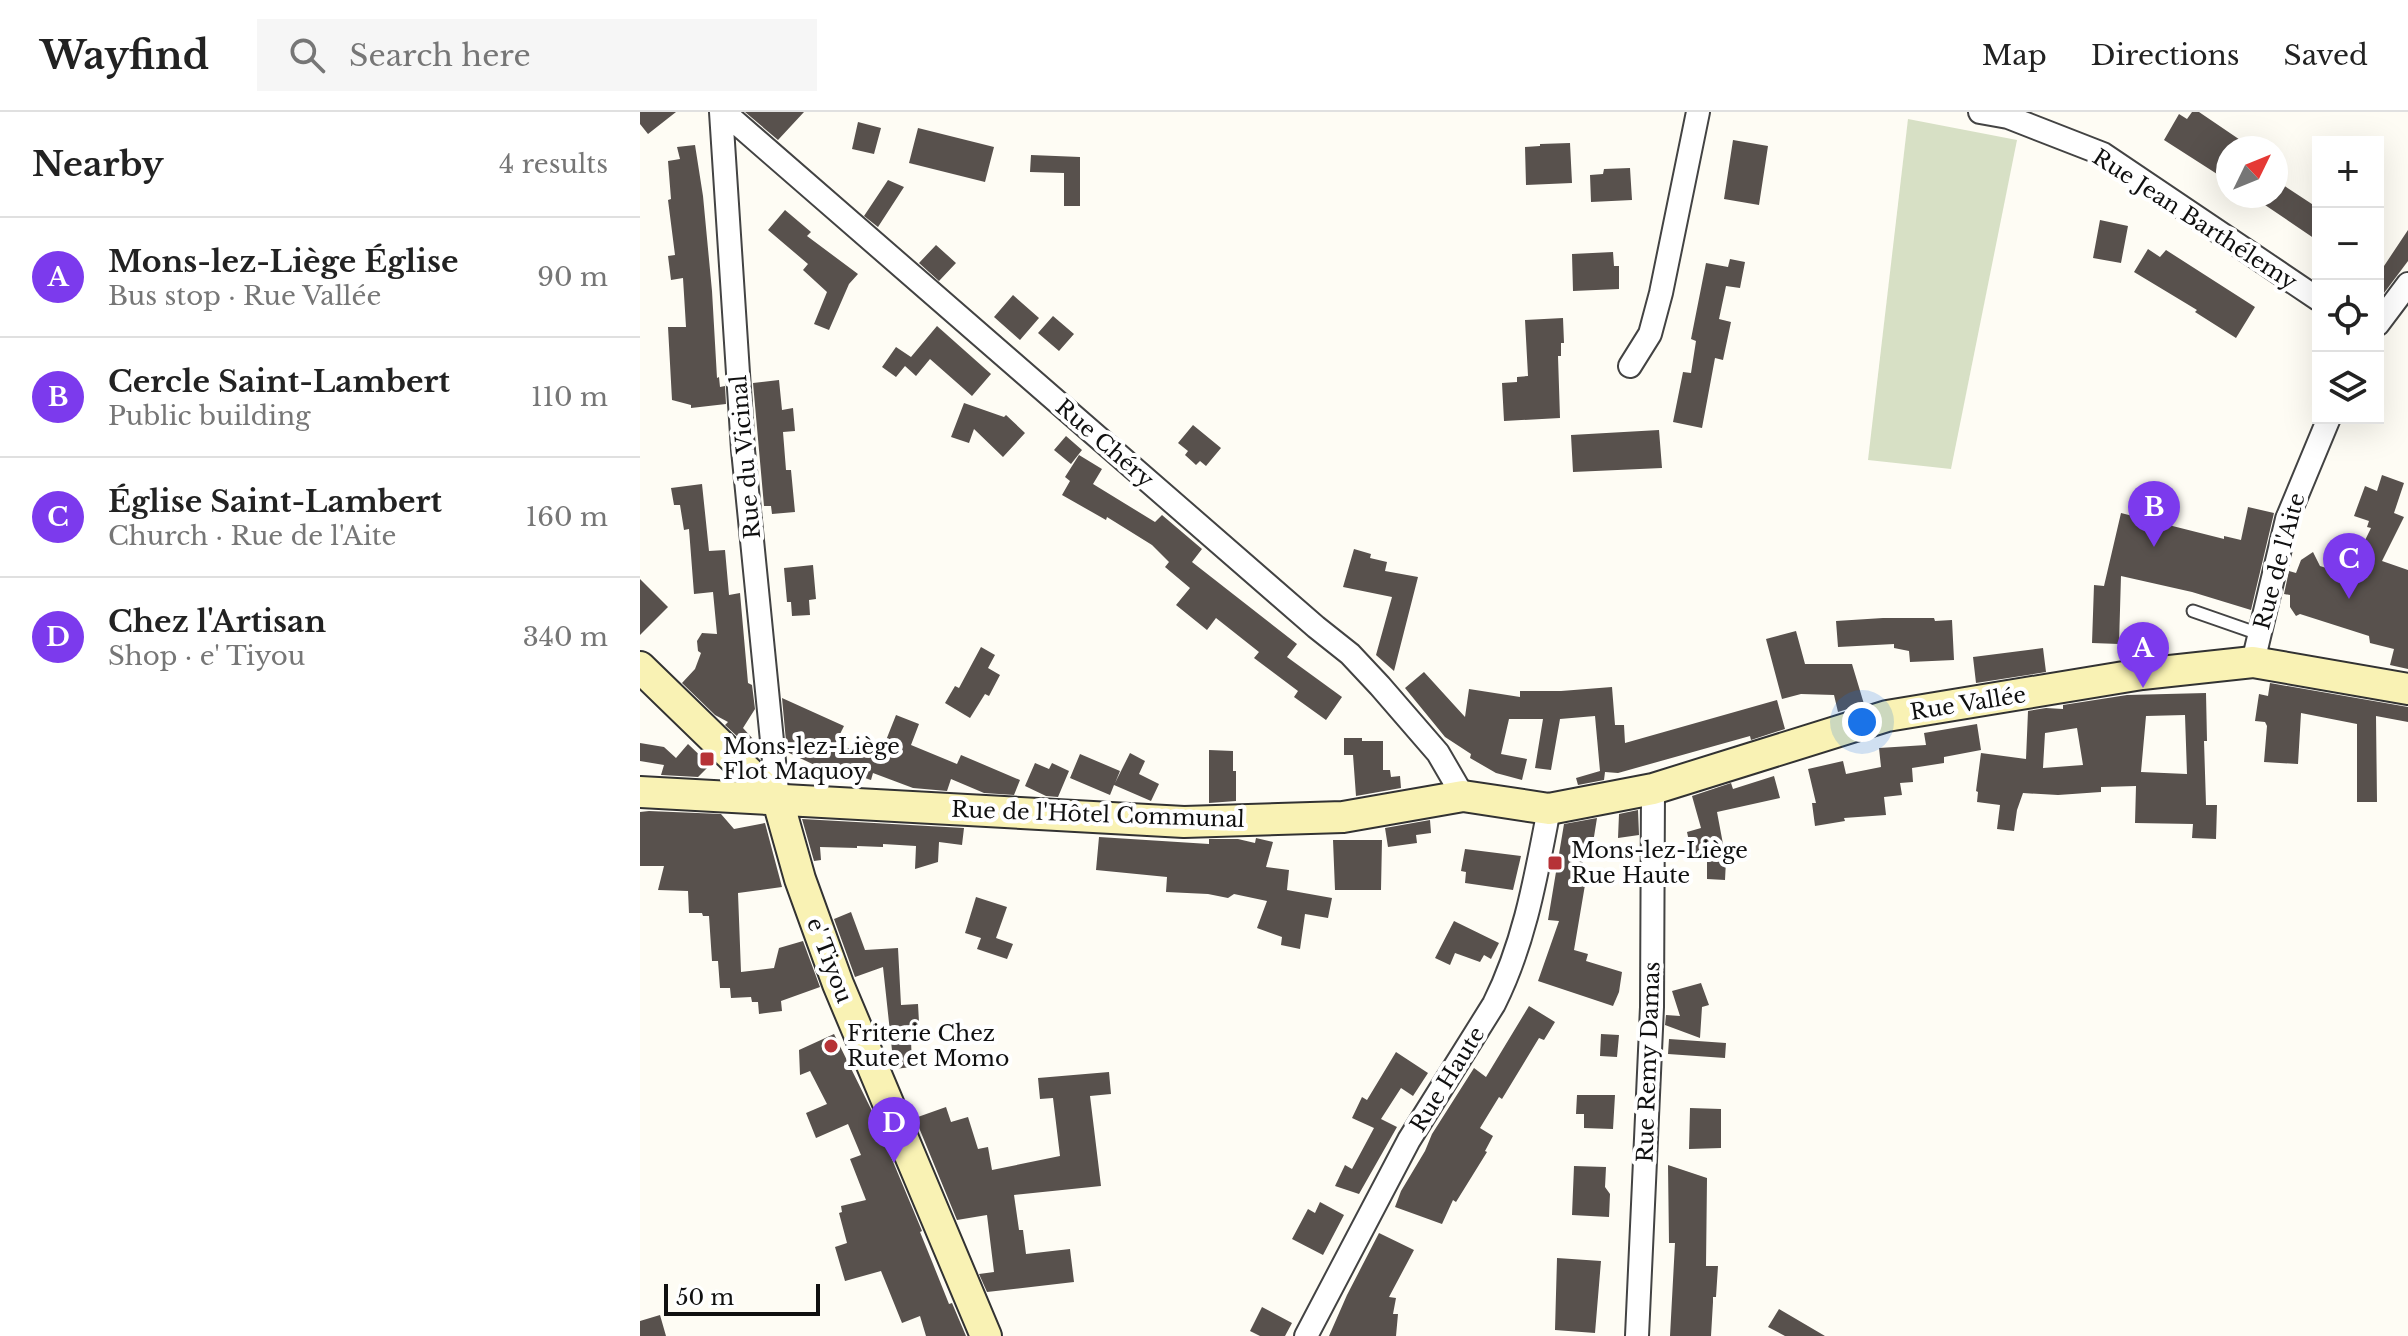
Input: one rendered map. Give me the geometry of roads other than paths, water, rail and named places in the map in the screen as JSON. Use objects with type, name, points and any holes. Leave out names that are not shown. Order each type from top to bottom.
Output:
[{"type":"street","name":"Rue Chéry","points":[[722,112],[1350,654],[1438,753],[1463,796]]},
{"type":"street","name":"Rue du Vicinal","points":[[722,112],[743,450],[778,801]]},
{"type":"street","points":[[1630,366],[1650,334],[1661,293],[1698,112]]},
{"type":"street","name":"Rue Jean Barthélemy","points":[[1980,112],[2008,117],[2103,154],[2312,295]]},
{"type":"street","points":[[2384,316],[2408,284]]},
{"type":"street","name":"Rue de l'Aite","points":[[2256,648],[2287,519],[2327,424]]},
{"type":"street","name":"Rue Vallée","points":[[1549,809],[1653,789],[1887,716],[2142,674],[2256,648],[2408,689]]},
{"type":"street","points":[[640,667],[778,801]]},
{"type":"street","name":"Rue Remy Damas","points":[[1637,1336],[1652,1007],[1653,789]]},
{"type":"street","name":"Rue de l'Hôtel Communal","points":[[640,792],[1184,822],[1343,817],[1463,796],[1549,809]]},
{"type":"street","name":"e' Tiyou","points":[[778,801],[800,879],[838,984],[986,1336]]},
{"type":"street","name":"Rue Haute","points":[[1306,1336],[1418,1124],[1494,1004],[1505,981],[1522,936],[1549,809]]},
{"type":"lane","points":[[2193,611],[2256,648]]},
{"type":"place","name":"Cercle Saint-Lambert","points":[[2154,547]]},
{"type":"place","name":"Église Saint-Lambert","points":[[2349,599]]},
{"type":"place","name":"Mons-lez-Liège Église","points":[[2143,688]]},
{"type":"place","name":"Mons-lez-Liège Flot Maquoy","points":[[707,759]]},
{"type":"place","name":"Mons-lez-Liège Rue Haute","points":[[1555,863]]},
{"type":"place","name":"Friterie Chez Rute et Momo","points":[[831,1046]]},
{"type":"place","name":"Chez l'Artisan","points":[[894,1163]]}]
